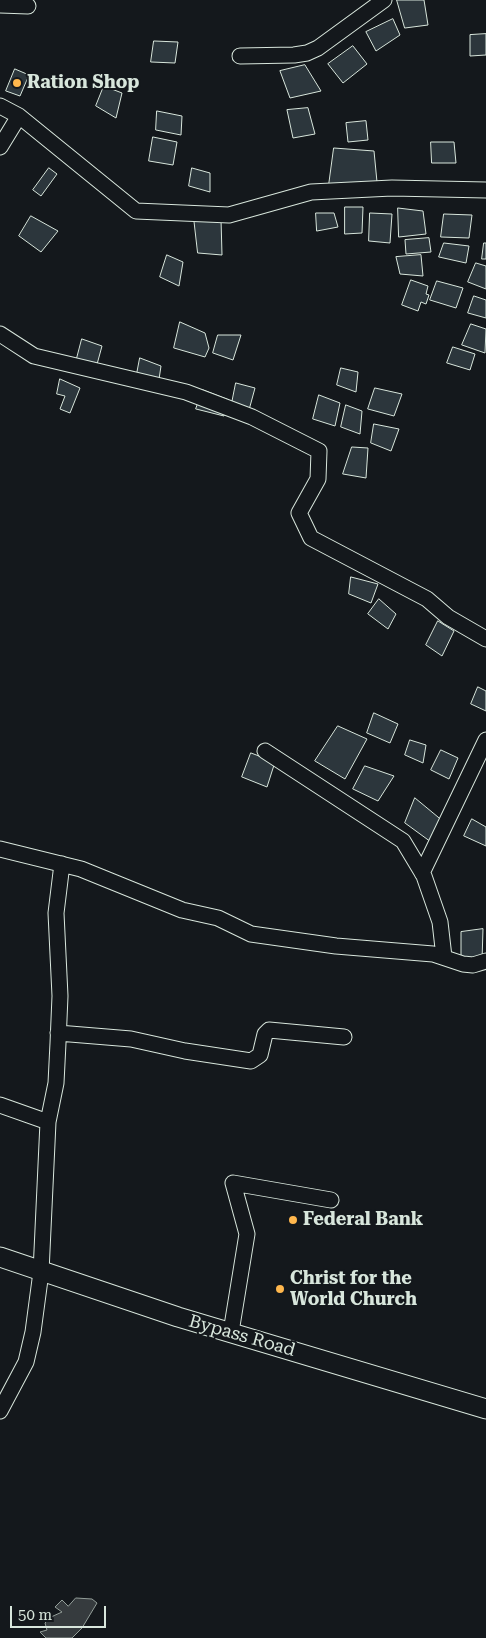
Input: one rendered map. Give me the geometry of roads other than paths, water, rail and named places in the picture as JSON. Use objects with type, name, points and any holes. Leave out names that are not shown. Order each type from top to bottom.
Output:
[{"type":"main road","name":"Bypass Road","points":[[0,1257],[41,1272],[231,1332],[486,1409]]},
{"type":"street","points":[[240,56],[307,53],[318,48],[384,0]]},
{"type":"street","points":[[0,5],[28,6]]},
{"type":"street","points":[[0,106],[20,116],[136,211],[229,214],[311,192],[392,188],[486,190]]},
{"type":"street","points":[[0,147],[20,116]]},
{"type":"street","points":[[0,334],[34,356],[194,395],[252,417],[319,451],[318,479],[299,512],[311,538],[427,599],[448,617],[486,639]]},
{"type":"street","points":[[422,873],[486,740]]},
{"type":"street","points":[[265,751],[403,841],[422,873],[440,922],[444,957]]},
{"type":"street","points":[[0,849],[82,869],[182,910],[218,918],[251,934],[336,946],[433,954],[463,964],[473,965],[486,961]]},
{"type":"street","points":[[0,1411],[26,1362],[33,1332],[41,1272],[48,1122],[56,1083],[60,996],[56,913],[62,864]]},
{"type":"street","points":[[58,1033],[131,1038],[185,1051],[251,1061],[260,1055],[265,1034],[269,1030],[344,1037]]},
{"type":"street","points":[[0,1105],[48,1122]]},
{"type":"street","points":[[231,1332],[247,1234],[233,1183],[331,1200]]},
{"type":"place","name":"Ration Shop","points":[[17,83]]},
{"type":"place","name":"Federal Bank","points":[[293,1220]]},
{"type":"place","name":"Christ for the World Church","points":[[280,1289]]}]
